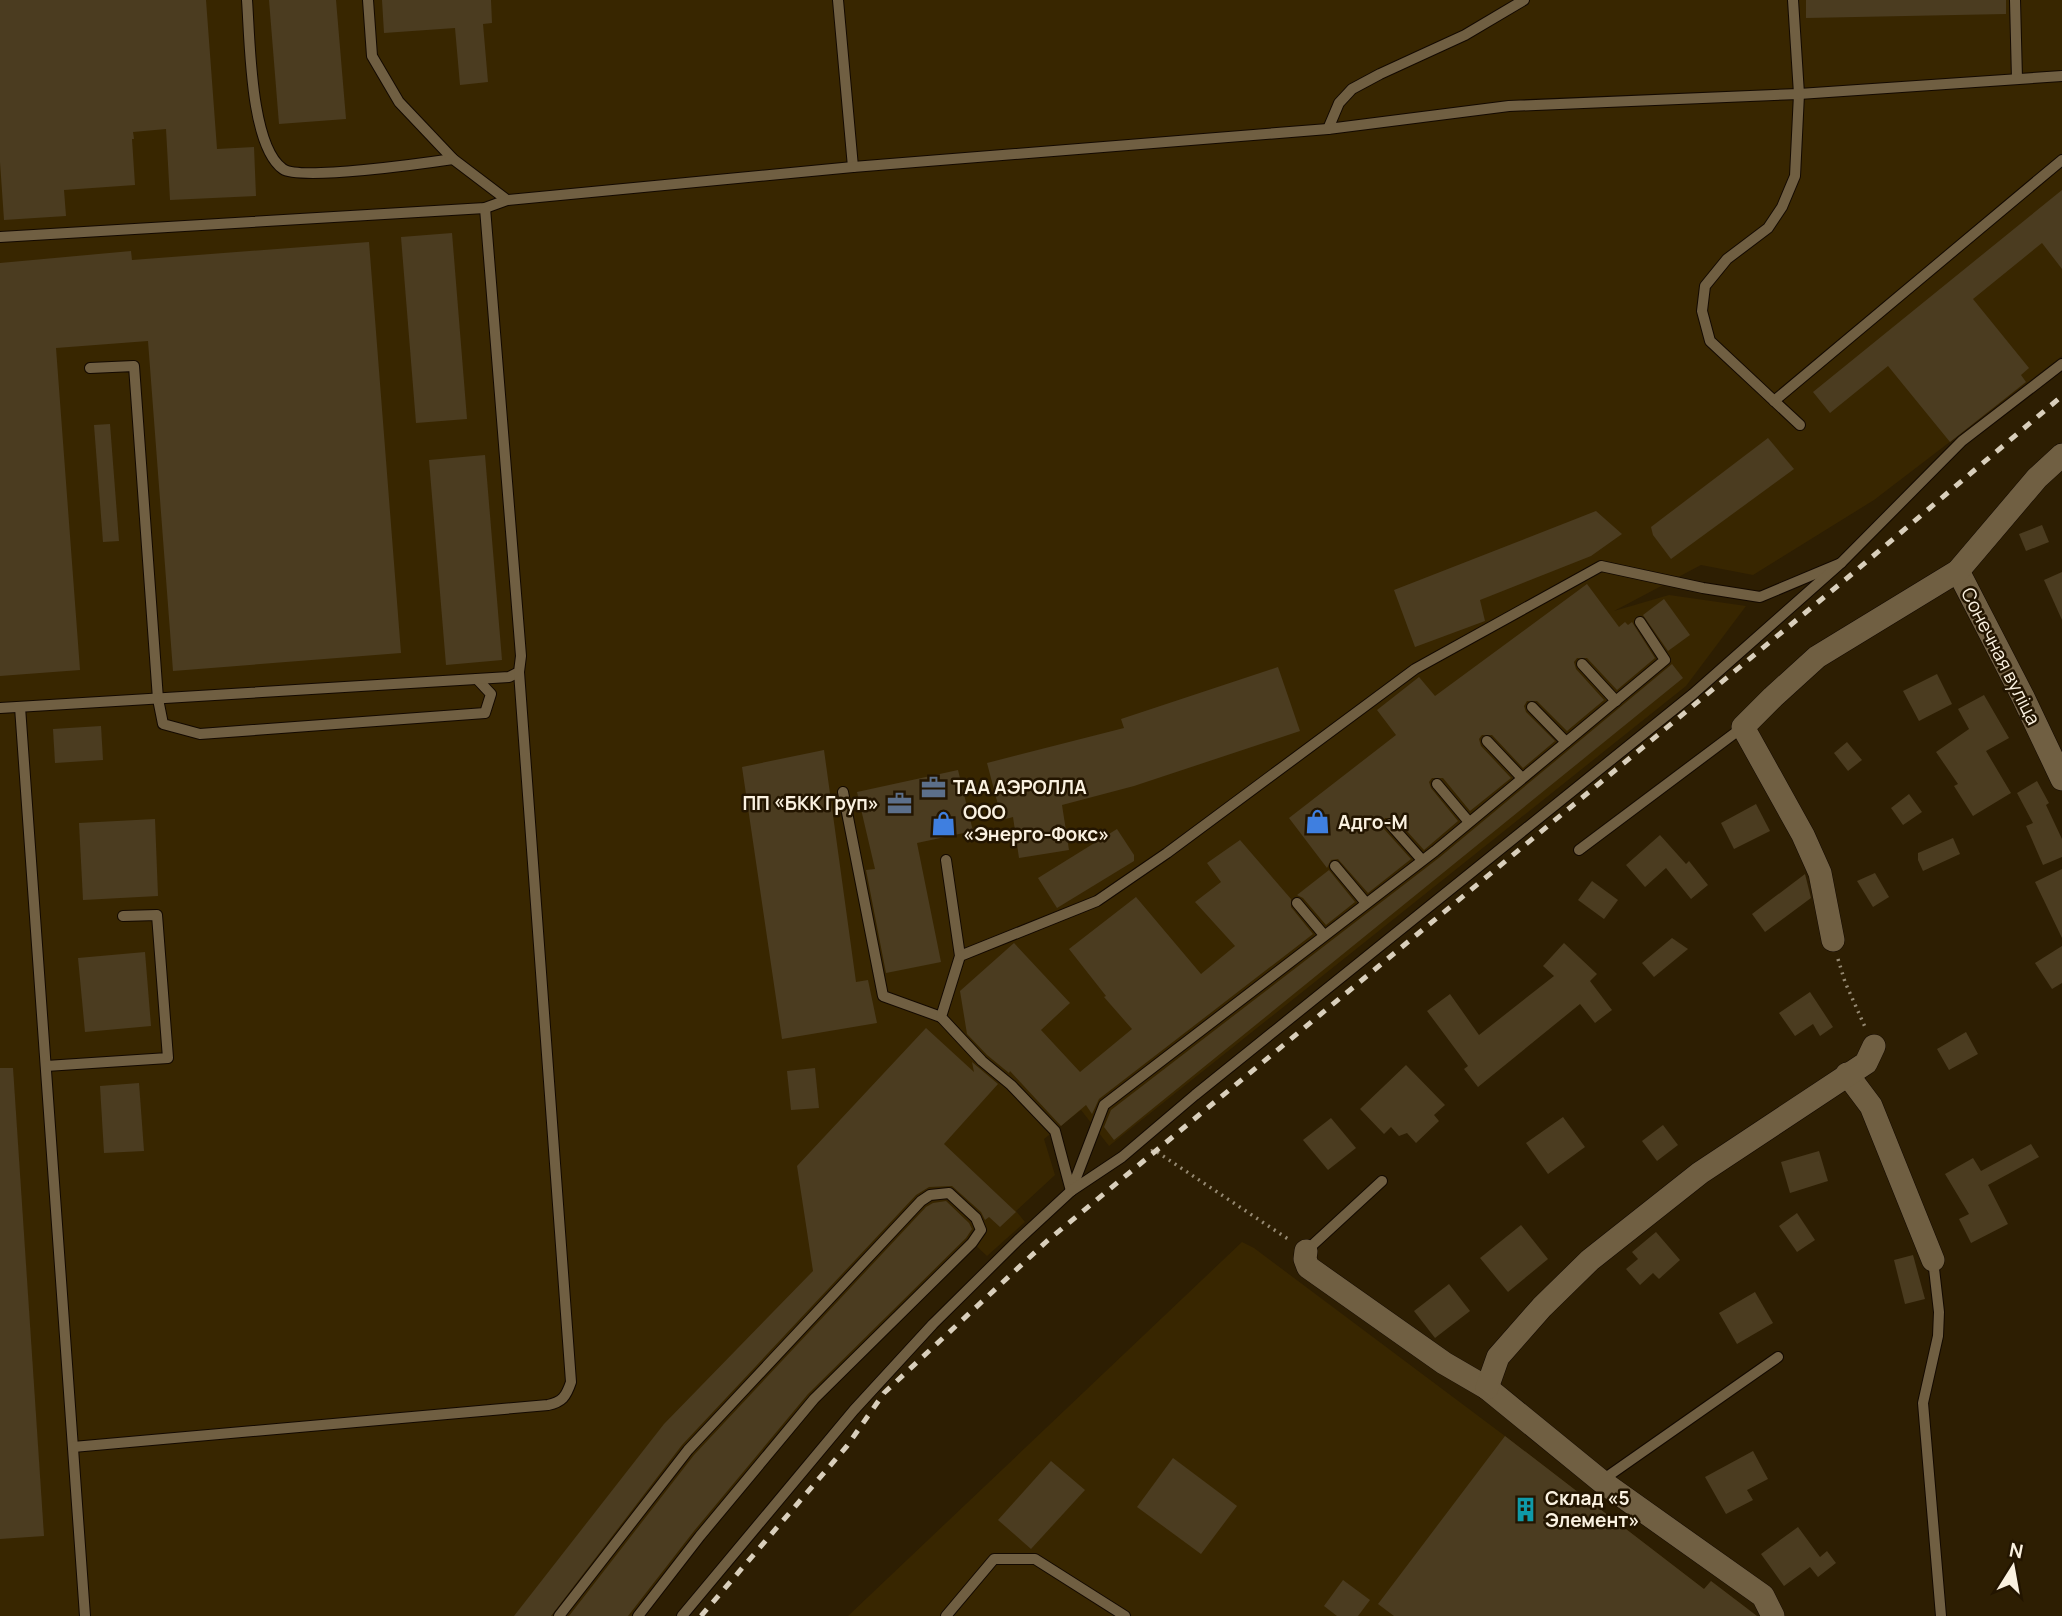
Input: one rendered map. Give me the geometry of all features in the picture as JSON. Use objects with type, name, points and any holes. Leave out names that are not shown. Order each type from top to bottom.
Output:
[{"type":"street","points":[[1833,940],[1820,873],[1803,835],[1743,727],[1817,657],[1958,571],[2037,478],[2062,455]]},
{"type":"street","name":"Сонечная вуліца","points":[[1958,571],[2062,779]]},
{"type":"street","points":[[1488,1388],[1498,1357],[1542,1307],[1590,1260],[1700,1173],[1866,1063],[1874,1046]]},
{"type":"street","points":[[1847,1074],[1871,1106],[1933,1260]]},
{"type":"street","points":[[1306,1251],[1308,1267],[1444,1363],[1488,1388],[1601,1481],[1763,1596],[1773,1616]]},
{"type":"lane","points":[[247,0],[259,124],[270,156],[284,170],[295,174],[325,173],[453,159]]},
{"type":"lane","points":[[368,0],[372,56],[399,102],[453,159],[508,201]]},
{"type":"lane","points":[[838,0],[853,167]]},
{"type":"lane","points":[[1328,129],[1339,103],[1352,89],[1465,35],[1524,0]]},
{"type":"lane","points":[[1793,0],[1798,94],[1795,176],[1782,207],[1768,228],[1727,260],[1705,286],[1702,312],[1710,341],[1800,425]]},
{"type":"lane","points":[[2015,0],[2017,79]]},
{"type":"lane","points":[[0,237],[485,208],[508,201],[853,167],[1328,129],[1509,106],[1798,94],[2062,76]]},
{"type":"lane","points":[[1774,401],[2062,160]]},
{"type":"lane","points":[[73,1447],[548,1405],[561,1402],[571,1382],[519,671],[521,656],[485,208]]},
{"type":"lane","points":[[682,1616],[854,1410],[981,1276],[1071,1191],[1122,1157],[1195,1095],[1693,694],[1841,563],[1962,441],[2062,363]]},
{"type":"lane","points":[[90,369],[134,366],[158,699],[163,724],[200,734],[485,713],[491,694],[478,679]]},
{"type":"lane","points":[[960,956],[1097,901],[1167,853],[1415,669],[1601,566],[1760,597],[1841,563]]},
{"type":"lane","points":[[1071,1191],[1104,1105],[1422,860],[1665,660],[1640,622]]},
{"type":"lane","points":[[1582,664],[1616,701]]},
{"type":"lane","points":[[0,708],[509,677],[519,671]]},
{"type":"lane","points":[[20,707],[85,1616]]},
{"type":"lane","points":[[1532,707],[1566,742]]},
{"type":"lane","points":[[1579,850],[1743,727]]},
{"type":"lane","points":[[1487,741],[1522,778]]},
{"type":"lane","points":[[1437,784],[1469,822]]},
{"type":"lane","points":[[843,792],[883,996],[942,1017],[982,1061],[1011,1085],[1055,1131],[1071,1191]]},
{"type":"lane","points":[[1390,824],[1422,860]]},
{"type":"lane","points":[[942,1017],[960,956],[946,860]]},
{"type":"lane","points":[[1335,866],[1366,903]]},
{"type":"lane","points":[[1297,903],[1324,935]]},
{"type":"lane","points":[[46,1066],[168,1058],[156,915],[123,916]]},
{"type":"lane","points":[[1306,1251],[1382,1181]]},
{"type":"lane","points":[[559,1616],[688,1450],[921,1201],[930,1195],[949,1193],[976,1218],[981,1230],[972,1243],[814,1399],[700,1535],[638,1616]]},
{"type":"lane","points":[[1933,1260],[1939,1312],[1938,1336],[1923,1403],[1941,1616]]},
{"type":"lane","points":[[1601,1481],[1778,1357]]},
{"type":"lane","points":[[946,1616],[994,1559],[1035,1559],[1125,1616]]},
{"type":"path","points":[[1833,940],[1845,982],[1874,1046]]},
{"type":"path","points":[[1122,1157],[1154,1150],[1306,1251]]},
{"type":"shaded area","points":[[0,0],[2062,0],[2062,356],[1874,500],[1753,575],[1701,565],[1614,611],[1669,595],[1746,606],[1686,686],[1109,1146],[1081,1110],[1044,1139],[1055,1175],[1016,1211],[1025,1222],[987,1256],[973,1243],[814,1399],[638,1616],[0,1616]]},
{"type":"shaded area","points":[[1242,1242],[1254,1248],[1505,1436],[1704,1589],[1711,1581],[1748,1609],[1742,1616],[848,1616]]},
{"type":"building","points":[[0,0],[206,0],[217,149],[254,147],[256,196],[170,200],[166,129],[133,132],[135,185],[64,190],[66,216],[4,220],[0,162]]},
{"type":"building","points":[[269,0],[336,0],[346,119],[279,124]]},
{"type":"building","points":[[382,0],[491,0],[492,23],[483,24],[488,82],[460,85],[455,28],[384,33]]},
{"type":"building","points":[[1806,0],[2006,0],[2006,14],[1806,18]]},
{"type":"building","points":[[2062,190],[2062,269],[2042,243],[1973,299],[2029,368],[2021,375],[2026,382],[1950,442],[1888,366],[1830,413],[1813,392]]},
{"type":"building","points":[[452,233],[467,419],[416,423],[401,237]]},
{"type":"building","points":[[369,242],[401,653],[173,671],[148,341],[56,348],[80,670],[0,676],[0,263],[131,251],[132,260]]},
{"type":"building","points":[[110,424],[119,541],[103,542],[94,425]]},
{"type":"building","points":[[1768,438],[1794,469],[1671,559],[1653,535],[1651,527]]},
{"type":"building","points":[[485,455],[502,660],[446,665],[429,460]]},
{"type":"building","points":[[1596,511],[1622,534],[1591,556],[1480,600],[1485,621],[1415,647],[1394,590]]},
{"type":"building","points":[[2042,525],[2049,542],[2026,551],[2019,534]]},
{"type":"building","points":[[2062,572],[2062,620],[2044,580]]},
{"type":"building","points":[[1587,584],[1619,627],[1625,622],[1628,625],[1632,622],[1655,658],[1617,690],[1587,658],[1577,658],[1574,662],[1576,669],[1604,700],[1567,731],[1537,701],[1527,701],[1524,706],[1526,712],[1555,741],[1523,768],[1492,735],[1482,735],[1479,739],[1481,746],[1511,778],[1470,811],[1443,778],[1432,778],[1429,782],[1431,788],[1458,821],[1424,850],[1395,818],[1385,818],[1382,822],[1384,829],[1411,859],[1368,893],[1338,859],[1331,860],[1327,868],[1289,818],[1396,735],[1377,710],[1419,677],[1435,696]]},
{"type":"building","points":[[1664,599],[1690,635],[1668,651],[1643,615]]},
{"type":"building","points":[[1672,664],[1683,678],[1114,1140],[1104,1127],[1111,1110],[1440,857]]},
{"type":"building","points":[[1278,667],[1300,731],[1134,786],[1062,805],[1069,850],[1019,858],[1013,817],[1002,820],[987,763],[1124,728],[1121,719]]},
{"type":"building","points":[[1937,674],[1952,704],[1919,721],[1903,691]]},
{"type":"building","points":[[1984,695],[2009,738],[1986,751],[2011,793],[1973,816],[1954,786],[1958,784],[1936,752],[1969,729],[1958,709]]},
{"type":"building","points":[[101,726],[103,760],[55,763],[53,729]]},
{"type":"building","points":[[1847,742],[1862,760],[1848,771],[1834,753]]},
{"type":"building","points":[[824,750],[856,982],[868,980],[877,1023],[782,1039],[742,767]]},
{"type":"building","points":[[958,770],[973,831],[917,843],[941,962],[886,973],[866,870],[875,869],[857,792]]},
{"type":"building","points":[[2037,781],[2049,803],[2046,805],[2062,839],[2062,857],[2043,865],[2026,826],[2033,823],[2017,793]]},
{"type":"building","points":[[1909,794],[1922,812],[1903,825],[1891,808]]},
{"type":"building","points":[[1756,804],[1770,831],[1734,849],[1721,823]]},
{"type":"building","points":[[155,819],[158,896],[83,900],[79,823]]},
{"type":"building","points":[[1117,829],[1134,855],[1134,861],[1057,908],[1038,878]]},
{"type":"building","points":[[1660,835],[1686,864],[1689,861],[1708,885],[1691,899],[1666,868],[1645,887],[1626,865]]},
{"type":"building","points":[[1953,838],[1960,854],[1923,871],[1918,853]]},
{"type":"building","points":[[1240,840],[1291,899],[1291,907],[1313,934],[1099,1099],[1092,1114],[1086,1105],[1061,1126],[1010,1071],[1009,1073],[987,1055],[967,1034],[960,991],[1014,943],[1070,1003],[1041,1030],[1080,1072],[1132,1029],[1104,997],[1106,996],[1069,949],[1136,897],[1201,974],[1235,946],[1195,902],[1221,882],[1207,863]]},
{"type":"building","points":[[2062,869],[2062,938],[2035,882]]},
{"type":"building","points":[[1329,870],[1355,902],[1326,925],[1303,898],[1297,895]]},
{"type":"building","points":[[1875,873],[1889,897],[1873,907],[1857,881]]},
{"type":"building","points":[[1805,874],[1811,898],[1765,932],[1752,914]]},
{"type":"building","points":[[1592,881],[1618,900],[1604,919],[1578,900]]},
{"type":"building","points":[[1672,938],[1688,949],[1654,977],[1642,963]]},
{"type":"building","points":[[1564,943],[1597,974],[1590,981],[1612,1010],[1595,1023],[1580,1004],[1478,1087],[1464,1069],[1468,1066],[1427,1011],[1450,994],[1479,1035],[1554,976],[1543,966]]},
{"type":"building","points":[[2062,946],[2062,983],[2052,989],[2035,963]]},
{"type":"building","points":[[145,952],[151,1026],[85,1032],[78,958]]},
{"type":"building","points":[[1810,992],[1833,1027],[1820,1036],[1813,1024],[1795,1036],[1779,1013]]},
{"type":"building","points":[[926,1028],[974,1072],[972,1062],[998,1084],[944,1144],[1016,1212],[1000,1227],[989,1217],[985,1220],[981,1212],[952,1186],[929,1187],[916,1195],[682,1445],[551,1616],[514,1616],[664,1424],[813,1271],[797,1166]]},
{"type":"building","points":[[1966,1032],[1978,1054],[1949,1070],[1937,1049]]},
{"type":"building","points":[[1406,1065],[1445,1105],[1434,1115],[1439,1121],[1416,1143],[1407,1133],[1399,1136],[1391,1127],[1384,1134],[1360,1109]]},
{"type":"building","points":[[0,1068],[13,1068],[44,1536],[0,1539]]},
{"type":"building","points":[[815,1068],[819,1108],[791,1110],[787,1071]]},
{"type":"building","points":[[139,1083],[144,1151],[104,1153],[100,1086]]},
{"type":"building","points":[[1563,1117],[1585,1147],[1548,1174],[1526,1143]]},
{"type":"building","points":[[1331,1118],[1356,1148],[1328,1170],[1303,1140]]},
{"type":"building","points":[[1663,1125],[1678,1145],[1657,1161],[1642,1141]]},
{"type":"building","points":[[2031,1144],[2039,1157],[1988,1185],[2008,1224],[1971,1243],[1959,1219],[1969,1214],[1945,1174],[1973,1158],[1981,1171]]},
{"type":"building","points":[[1819,1151],[1828,1181],[1790,1193],[1781,1162]]},
{"type":"building","points":[[946,1201],[969,1223],[972,1229],[966,1238],[808,1394],[694,1531],[628,1616],[569,1616],[694,1455],[926,1207]]},
{"type":"building","points":[[1797,1213],[1815,1240],[1797,1252],[1779,1226]]},
{"type":"building","points":[[1521,1225],[1548,1259],[1508,1292],[1480,1258]]},
{"type":"building","points":[[1656,1232],[1680,1260],[1659,1279],[1653,1273],[1640,1285],[1626,1269],[1638,1259],[1632,1252]]},
{"type":"building","points":[[1913,1255],[1925,1299],[1905,1304],[1894,1260]]},
{"type":"building","points":[[1449,1284],[1470,1311],[1435,1338],[1414,1311]]},
{"type":"building","points":[[1755,1292],[1773,1323],[1737,1344],[1719,1313]]},
{"type":"building","name":"Склад «5 Элемент»","points":[[1505,1436],[1704,1589],[1711,1581],[1757,1616],[1394,1616],[1378,1604]]},
{"type":"building","points":[[1753,1451],[1768,1479],[1747,1490],[1753,1500],[1726,1514],[1705,1477]]},
{"type":"building","points":[[1173,1458],[1237,1506],[1201,1554],[1137,1507]]},
{"type":"building","points":[[1051,1461],[1085,1490],[1031,1549],[998,1520]]},
{"type":"building","points":[[1798,1527],[1820,1557],[1827,1551],[1836,1563],[1818,1577],[1810,1567],[1784,1586],[1761,1554]]},
{"type":"building","points":[[1343,1580],[1370,1600],[1358,1616],[1337,1616],[1324,1606]]},
{"type":"railway","points":[[701,1616],[847,1446],[884,1393],[1047,1241],[1846,579],[2062,396]]},
{"type":"place","name":"ТАА АЭРОЛЛА","points":[[933,787]]},
{"type":"place","name":"ПП «БКК Груп»","points":[[899,803]]},
{"type":"place","name":"Адго-М","points":[[1318,822]]},
{"type":"place","name":"ООО «Энерго-Фокс»","points":[[943,823]]},
{"type":"place","name":"Склад «5 Элемент»","points":[[1525,1509]]}]
